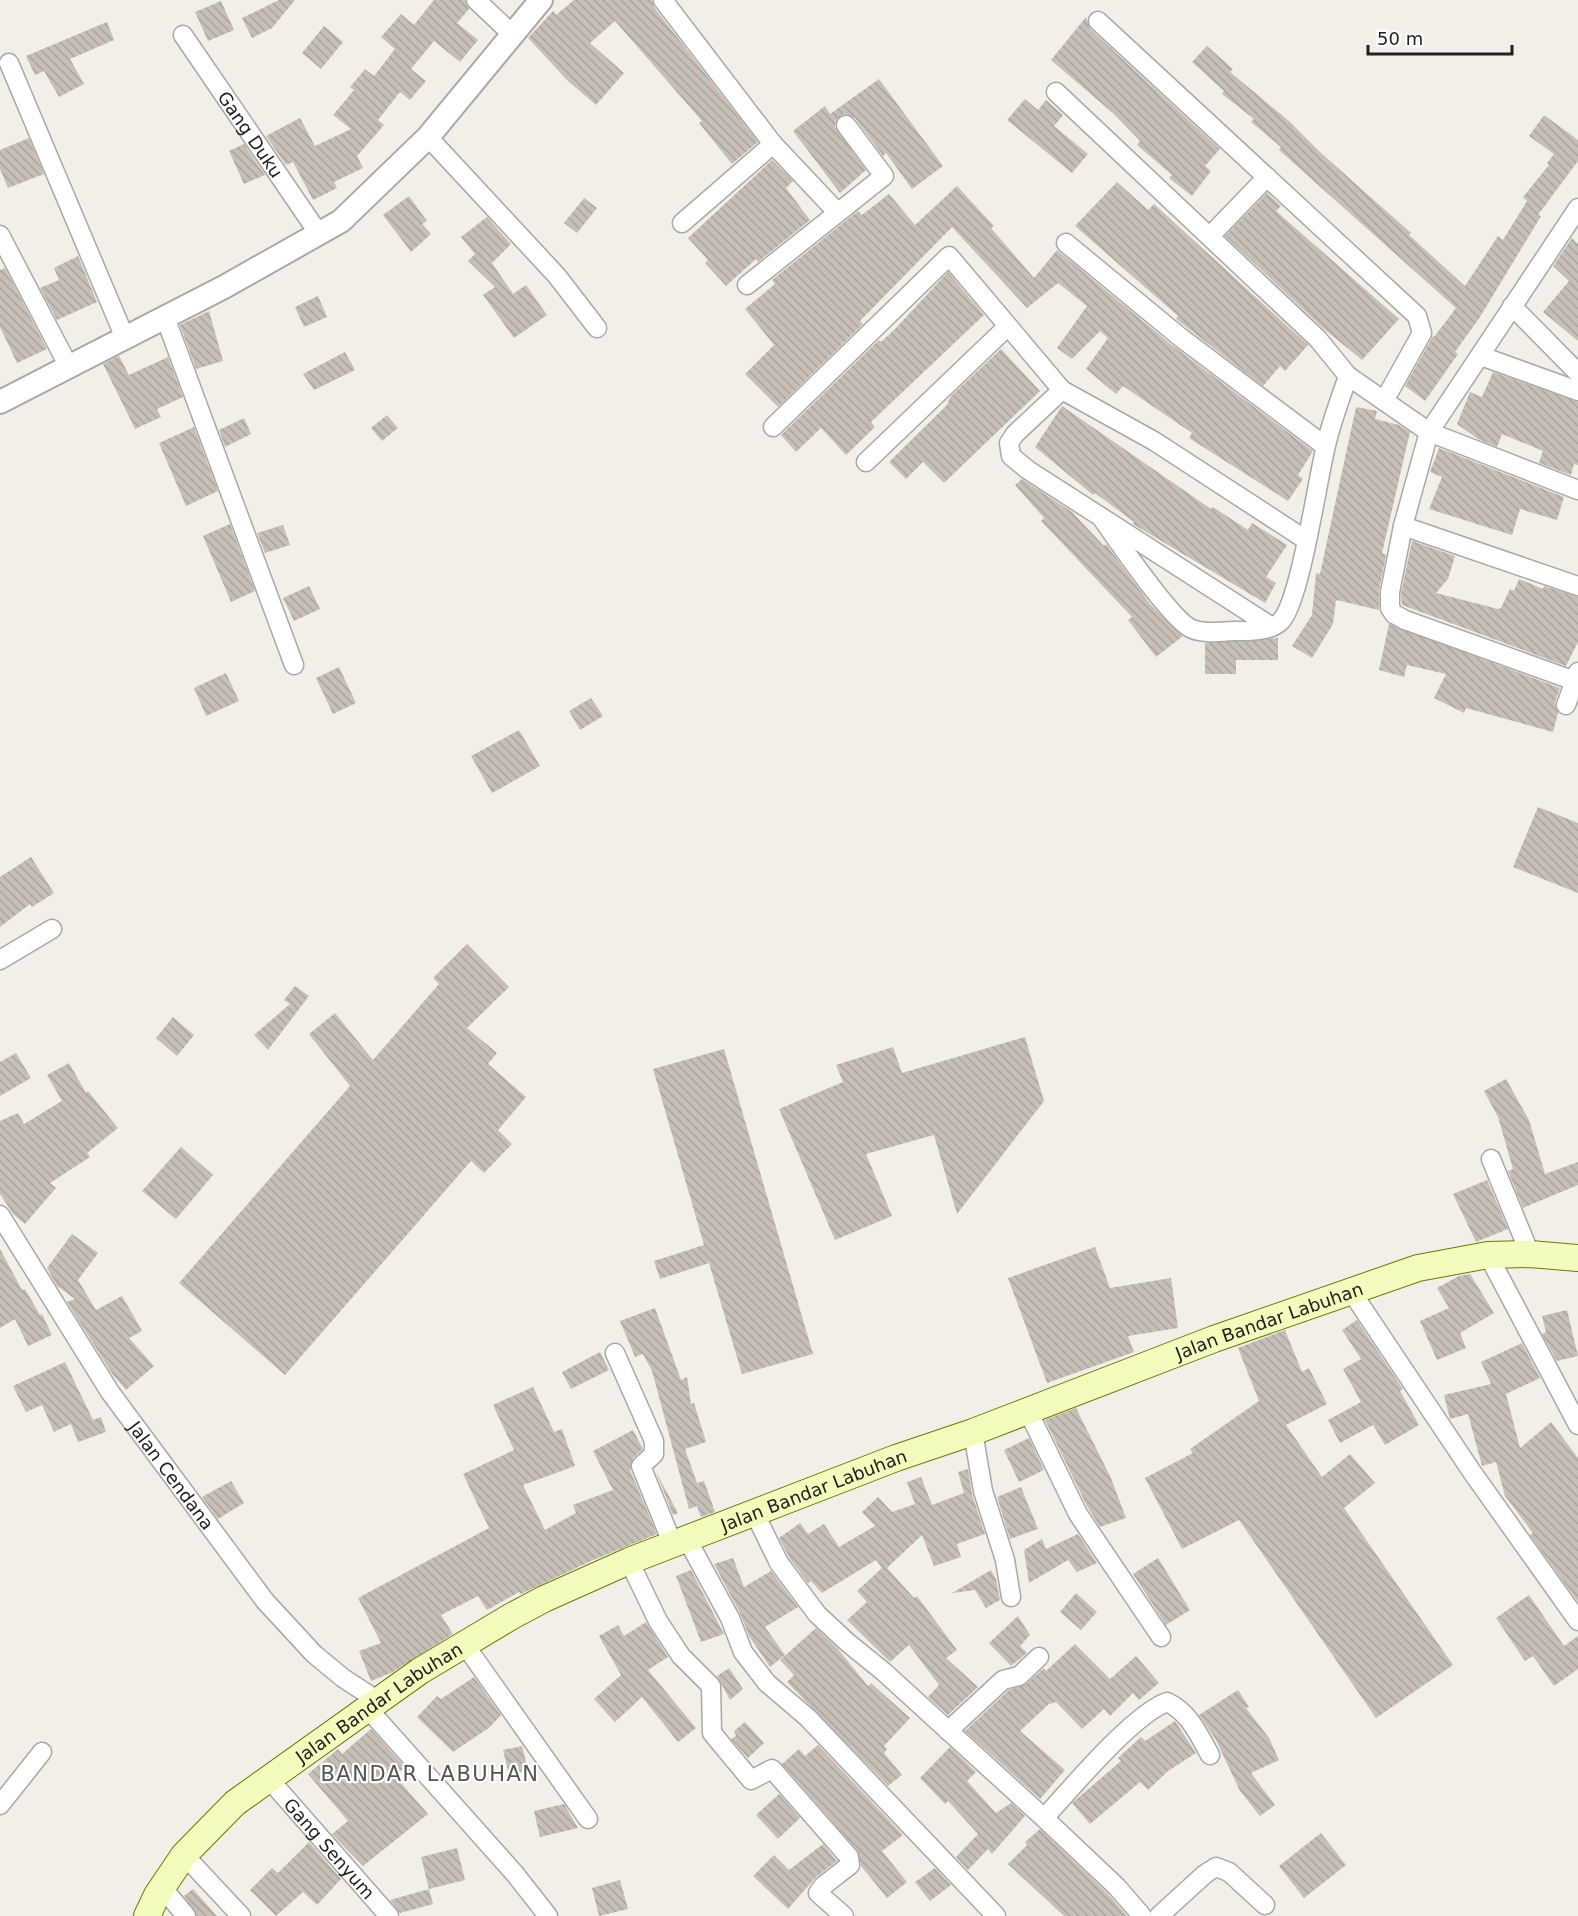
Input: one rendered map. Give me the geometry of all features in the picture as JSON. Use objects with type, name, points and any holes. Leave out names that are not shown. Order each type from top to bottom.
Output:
[{"type":"main road","name":"Jalan Bandar Labuhan","points":[[147,1916],[162,1887],[184,1855],[235,1803],[375,1706],[420,1671],[512,1616],[629,1562],[754,1512],[973,1432],[1214,1339],[1419,1268],[1488,1255],[1530,1254],[1578,1258]]},
{"type":"street","points":[[476,0],[513,34]]},
{"type":"street","points":[[0,402],[165,317],[341,221],[428,137],[541,0]]},
{"type":"street","points":[[663,0],[773,144],[837,212]]},
{"type":"street","points":[[1098,21],[1417,316],[1422,333],[1384,401]]},
{"type":"street","name":"Gang Duku","points":[[183,35],[319,234]]},
{"type":"street","points":[[9,63],[125,338]]},
{"type":"street","points":[[1056,92],[1318,339],[1348,376],[1429,432],[1578,490]]},
{"type":"street","points":[[747,285],[884,176],[846,125]]},
{"type":"street","points":[[428,137],[557,276],[597,328]]},
{"type":"street","points":[[682,223],[773,144]]},
{"type":"street","points":[[1210,236],[1267,177]]},
{"type":"street","points":[[1566,705],[1576,676],[1394,614],[1389,602],[1403,526],[1429,432],[1512,306],[1573,231],[1578,208]]},
{"type":"street","points":[[0,235],[69,367]]},
{"type":"street","points":[[1066,243],[1180,337],[1325,447]]},
{"type":"street","points":[[773,427],[949,256],[1062,390],[1154,441],[1306,540]]},
{"type":"street","points":[[1512,306],[1578,373]]},
{"type":"street","points":[[165,317],[294,665]]},
{"type":"street","points":[[866,462],[1007,327]]},
{"type":"street","points":[[1481,356],[1578,391]]},
{"type":"street","points":[[1103,520],[1182,624],[1200,632],[1272,627],[1281,621],[1290,604],[1325,447],[1348,376]]},
{"type":"street","points":[[1062,390],[1015,434],[1009,449],[1011,456],[1103,520],[1272,627]]},
{"type":"street","points":[[1403,526],[1578,586]]},
{"type":"street","points":[[0,960],[52,929]]},
{"type":"street","points":[[1491,1159],[1530,1254]]},
{"type":"street","name":"Jalan Cendana","points":[[0,1215],[110,1392],[265,1601],[314,1654],[375,1706],[548,1916]]},
{"type":"street","points":[[1488,1255],[1578,1425]]},
{"type":"street","points":[[1351,1291],[1472,1472],[1578,1621]]},
{"type":"street","points":[[615,1353],[656,1449],[643,1462],[642,1474],[680,1543],[730,1618],[743,1652],[767,1683],[808,1718],[996,1916]]},
{"type":"street","points":[[1028,1411],[1078,1514],[1161,1637]]},
{"type":"street","points":[[973,1432],[982,1491],[1005,1560],[1011,1597]]},
{"type":"street","points":[[754,1512],[779,1563],[817,1614],[1044,1818],[1117,1887],[1142,1916]]},
{"type":"street","points":[[629,1562],[658,1621],[681,1656],[711,1686],[712,1733],[751,1780],[772,1769],[849,1857],[850,1865],[823,1886],[818,1893],[844,1916]]},
{"type":"street","points":[[465,1645],[588,1819]]},
{"type":"street","points":[[948,1731],[1003,1680],[1019,1676],[1039,1657]]},
{"type":"street","points":[[1044,1818],[1113,1745],[1154,1707],[1167,1702],[1178,1707],[1191,1722],[1210,1755]]},
{"type":"street","points":[[0,1805],[42,1752]]},
{"type":"street","name":"Gang Senyum","points":[[269,1779],[389,1916]]},
{"type":"street","points":[[184,1855],[241,1916]]},
{"type":"street","points":[[1159,1916],[1205,1874],[1216,1868],[1229,1872],[1265,1905]]},
{"type":"street","points":[[162,1887],[186,1916]]},
{"type":"building","points":[[279,0],[295,0],[272,28],[252,38],[242,18]]},
{"type":"building","points":[[434,0],[465,0],[469,9],[457,23],[478,40],[460,62],[434,41],[411,69],[426,81],[410,100],[400,92],[378,120],[384,125],[357,156],[363,168],[334,182],[337,188],[313,200],[293,162],[286,165],[266,136],[300,118],[315,146],[351,129],[333,115],[354,90],[350,87],[365,69],[374,76],[395,49],[381,37],[401,14],[414,25]]},
{"type":"building","points":[[574,0],[652,0],[654,7],[758,142],[732,164],[699,123],[702,121],[615,21],[590,43],[624,73],[596,105],[568,81],[528,38],[553,11],[556,15]]},
{"type":"building","points":[[221,1],[234,30],[208,41],[195,12]]},
{"type":"building","points":[[1086,17],[1090,29],[1220,149],[1205,166],[1211,171],[1192,196],[1169,178],[1172,175],[1137,145],[1140,141],[1114,114],[1051,60]]},
{"type":"building","points":[[107,22],[114,40],[70,59],[84,84],[59,97],[44,71],[35,75],[26,56]]},
{"type":"building","points":[[324,26],[343,42],[321,69],[302,53]]},
{"type":"building","points":[[1207,46],[1233,69],[1230,72],[1290,122],[1465,286],[1498,236],[1503,240],[1527,201],[1523,197],[1549,165],[1547,163],[1554,154],[1529,136],[1544,115],[1578,140],[1578,161],[1538,215],[1541,216],[1480,317],[1455,352],[1458,354],[1425,401],[1405,386],[1433,336],[1456,308],[1279,150],[1281,147],[1251,122],[1254,119],[1222,94],[1224,91],[1192,62]]},
{"type":"building","points":[[879,79],[943,166],[912,189],[886,153],[883,156],[855,118],[844,114],[836,120],[835,127],[866,170],[840,193],[793,131],[825,106],[830,114]]},
{"type":"building","points":[[1025,99],[1038,110],[1046,100],[1063,115],[1054,126],[1088,154],[1072,173],[1007,120]]},
{"type":"building","points":[[29,138],[44,174],[8,188],[0,169],[0,150]]},
{"type":"building","points":[[244,144],[265,175],[244,184],[229,151]]},
{"type":"building","points":[[772,160],[793,181],[786,188],[810,220],[758,262],[756,259],[726,286],[705,263],[708,260],[688,238]]},
{"type":"building","points":[[1117,182],[1148,210],[1154,204],[1308,345],[1285,371],[1280,366],[1263,386],[1176,319],[1178,316],[1075,226]]},
{"type":"building","points":[[957,186],[994,226],[991,228],[1034,278],[1057,250],[1173,346],[1313,451],[1298,475],[1303,479],[1288,501],[1189,438],[1192,433],[1123,386],[1116,394],[1086,369],[1108,338],[1100,331],[1072,359],[1057,348],[1087,306],[1058,283],[1027,308],[952,227],[860,321],[863,324],[778,407],[745,374],[774,345],[745,309],[775,284],[772,280],[858,211],[862,215],[889,194],[915,225]]},
{"type":"building","points":[[1267,193],[1281,206],[1276,211],[1399,319],[1362,360],[1323,328],[1225,236]]},
{"type":"building","points":[[409,196],[427,221],[422,224],[431,234],[411,252],[383,215]]},
{"type":"building","points":[[584,198],[597,208],[577,233],[564,223]]},
{"type":"building","points":[[487,217],[511,244],[492,263],[513,294],[526,285],[547,315],[514,338],[483,295],[495,287],[468,261],[475,254],[461,237]]},
{"type":"building","points":[[1572,238],[1578,244],[1578,341],[1543,312],[1569,281],[1553,266]]},
{"type":"building","points":[[78,256],[97,302],[57,320],[40,288],[59,280],[54,268]]},
{"type":"building","points":[[5,268],[47,349],[17,363],[0,327],[0,270]]},
{"type":"building","points":[[948,272],[984,315],[871,422],[875,427],[846,455],[821,428],[796,452],[781,435],[879,340],[881,342],[895,329]]},
{"type":"building","points":[[318,296],[327,317],[304,327],[295,307]]},
{"type":"building","points":[[209,311],[223,361],[196,369],[180,325]]},
{"type":"building","points":[[1001,349],[1040,391],[944,483],[923,462],[906,479],[889,462],[947,405],[950,397]]},
{"type":"building","points":[[345,352],[355,370],[314,390],[303,374]]},
{"type":"building","points":[[119,356],[129,375],[168,357],[183,397],[157,409],[161,417],[135,429],[103,364]]},
{"type":"building","points":[[1493,372],[1578,402],[1578,465],[1574,464],[1571,475],[1539,463],[1543,451],[1502,434],[1497,447],[1478,439],[1457,424],[1470,392],[1482,397]]},
{"type":"building","points":[[1062,406],[1211,509],[1213,507],[1248,530],[1252,523],[1287,545],[1266,577],[1276,583],[1265,603],[1133,524],[1134,522],[1095,493],[1093,495],[1035,447]]},
{"type":"building","points":[[1356,407],[1377,411],[1375,419],[1399,425],[1410,432],[1382,553],[1386,555],[1379,590],[1379,610],[1336,600],[1333,624],[1312,658],[1292,646],[1312,615],[1316,573],[1320,574]]},
{"type":"building","points":[[387,415],[398,428],[382,441],[371,428]]},
{"type":"building","points":[[244,418],[251,434],[225,447],[219,430]]},
{"type":"building","points":[[194,427],[218,491],[186,506],[159,443]]},
{"type":"building","points":[[1439,448],[1564,497],[1557,520],[1520,509],[1512,535],[1429,509],[1442,477],[1430,472]]},
{"type":"building","points":[[1022,479],[1072,512],[1104,546],[1106,544],[1150,604],[1183,636],[1156,657],[1128,620],[1132,617],[1041,521],[1044,518],[1015,485]]},
{"type":"building","points":[[230,524],[255,591],[231,602],[203,536]]},
{"type":"building","points":[[283,525],[290,545],[265,553],[257,533]]},
{"type":"building","points":[[1412,541],[1455,556],[1448,579],[1436,593],[1498,609],[1501,608],[1510,589],[1514,591],[1519,579],[1543,589],[1544,586],[1578,597],[1578,642],[1566,666],[1402,605],[1401,593]]},
{"type":"building","points":[[309,586],[320,609],[294,621],[283,598]]},
{"type":"building","points":[[1389,624],[1560,688],[1555,702],[1558,713],[1553,732],[1466,708],[1464,713],[1434,698],[1446,674],[1407,665],[1404,677],[1379,670]]},
{"type":"building","points":[[1278,638],[1278,660],[1236,660],[1236,674],[1205,674],[1205,643]]},
{"type":"building","points":[[339,667],[356,703],[333,714],[316,678]]},
{"type":"building","points":[[226,673],[239,701],[206,716],[194,688]]},
{"type":"building","points":[[591,698],[603,716],[580,730],[569,711]]},
{"type":"building","points":[[519,730],[540,766],[492,793],[471,756]]},
{"type":"building","points":[[1538,807],[1578,823],[1578,893],[1513,867]]},
{"type":"building","points":[[31,857],[54,893],[32,907],[30,904],[0,927],[0,877]]},
{"type":"building","points":[[467,944],[509,987],[467,1028],[497,1053],[488,1064],[526,1097],[498,1130],[512,1144],[484,1173],[471,1161],[285,1375],[179,1283],[350,1086],[309,1034],[335,1013],[373,1060],[439,984],[433,978]]},
{"type":"building","points":[[295,986],[309,996],[268,1050],[254,1035],[290,1004],[284,1000]]},
{"type":"building","points":[[173,1017],[194,1035],[177,1056],[156,1038]]},
{"type":"building","points":[[1025,1037],[1044,1101],[957,1214],[934,1135],[866,1154],[892,1216],[835,1240],[779,1109],[843,1082],[836,1065],[893,1047],[902,1073]]},
{"type":"building","points":[[724,1049],[813,1354],[742,1374],[709,1263],[660,1279],[654,1261],[704,1245],[653,1069]]},
{"type":"building","points":[[16,1053],[31,1078],[0,1096],[0,1062]]},
{"type":"building","points":[[69,1063],[86,1093],[88,1091],[118,1128],[87,1153],[90,1157],[50,1183],[56,1188],[25,1224],[13,1214],[0,1194],[0,1121],[18,1113],[24,1124],[62,1101],[47,1075]]},
{"type":"building","points":[[1506,1079],[1529,1120],[1545,1174],[1578,1162],[1578,1185],[1523,1208],[1508,1171],[1513,1169],[1498,1117],[1484,1091]]},
{"type":"building","points":[[181,1147],[213,1175],[176,1219],[142,1191]]},
{"type":"building","points":[[1487,1180],[1508,1229],[1476,1242],[1453,1194]]},
{"type":"building","points":[[72,1234],[98,1253],[78,1280],[96,1310],[122,1296],[142,1331],[129,1338],[154,1366],[126,1390],[113,1375],[67,1302],[75,1299],[57,1286],[47,1268]]},
{"type":"building","points":[[1095,1247],[1110,1288],[1171,1278],[1178,1328],[1128,1336],[1134,1352],[1047,1383],[1008,1278]]},
{"type":"building","points":[[0,1249],[22,1290],[25,1289],[40,1315],[42,1314],[52,1335],[28,1346],[15,1319],[0,1328]]},
{"type":"building","points":[[1470,1274],[1494,1313],[1460,1333],[1466,1348],[1437,1360],[1420,1321],[1449,1308],[1437,1288],[1459,1276]]},
{"type":"building","points":[[655,1308],[681,1380],[687,1377],[691,1404],[694,1403],[706,1442],[685,1449],[697,1483],[704,1481],[715,1512],[701,1517],[697,1506],[689,1509],[652,1371],[643,1354],[635,1357],[620,1321]]},
{"type":"building","points":[[1567,1310],[1578,1356],[1557,1361],[1542,1334],[1546,1332],[1542,1316]]},
{"type":"building","points":[[1357,1320],[1403,1389],[1400,1391],[1419,1425],[1385,1445],[1373,1425],[1340,1443],[1328,1420],[1361,1402],[1343,1369],[1361,1359],[1342,1330]]},
{"type":"building","points":[[1285,1330],[1302,1372],[1309,1368],[1327,1404],[1286,1425],[1322,1477],[1350,1454],[1375,1483],[1344,1508],[1453,1665],[1376,1718],[1239,1520],[1182,1549],[1145,1478],[1193,1453],[1190,1449],[1259,1401],[1238,1348]]},
{"type":"building","points":[[1522,1343],[1540,1378],[1506,1394],[1520,1448],[1551,1422],[1578,1458],[1578,1602],[1530,1535],[1533,1533],[1505,1496],[1496,1462],[1482,1466],[1468,1414],[1450,1419],[1444,1395],[1491,1384],[1481,1362]]},
{"type":"building","points":[[600,1352],[609,1370],[571,1389],[562,1372]]},
{"type":"building","points":[[65,1362],[93,1420],[101,1417],[106,1432],[78,1442],[71,1424],[54,1432],[42,1405],[26,1412],[13,1386]]},
{"type":"building","points":[[533,1387],[554,1432],[562,1429],[575,1466],[523,1485],[545,1530],[576,1513],[573,1505],[613,1490],[593,1451],[633,1430],[643,1449],[633,1458],[630,1470],[657,1534],[593,1560],[521,1594],[519,1592],[487,1610],[478,1596],[441,1615],[453,1634],[391,1673],[371,1681],[359,1651],[381,1643],[358,1598],[489,1528],[463,1474],[514,1450],[493,1405]]},
{"type":"building","points":[[1076,1408],[1111,1478],[1126,1518],[1100,1527],[1088,1508],[1045,1420]]},
{"type":"building","points":[[1029,1438],[1044,1470],[1019,1482],[1004,1450]]},
{"type":"building","points":[[968,1469],[972,1494],[985,1534],[957,1544],[961,1557],[934,1566],[922,1535],[887,1568],[914,1598],[917,1596],[957,1650],[946,1658],[978,1687],[948,1715],[928,1697],[939,1685],[909,1645],[890,1662],[847,1620],[867,1602],[857,1591],[882,1568],[876,1560],[822,1593],[811,1581],[808,1583],[790,1559],[779,1538],[800,1523],[808,1534],[824,1524],[839,1547],[875,1526],[862,1512],[878,1497],[892,1512],[915,1504],[907,1482],[921,1477],[932,1505],[964,1493],[958,1472]]},
{"type":"building","points":[[656,1472],[678,1513],[673,1515]]},
{"type":"building","points":[[231,1481],[244,1503],[218,1519],[202,1497]]},
{"type":"building","points":[[1021,1487],[1038,1529],[1010,1539],[997,1497]]},
{"type":"building","points":[[1078,1534],[1097,1563],[1077,1572],[1068,1560],[1029,1583],[1024,1550],[1042,1539],[1046,1549]]},
{"type":"building","points":[[733,1558],[744,1587],[771,1571],[798,1607],[765,1627],[785,1655],[770,1667],[749,1636],[740,1613],[714,1564]]},
{"type":"building","points":[[1158,1558],[1190,1610],[1166,1625],[1133,1574]]},
{"type":"building","points":[[691,1570],[724,1634],[701,1642],[676,1576]]},
{"type":"building","points":[[991,1570],[996,1579],[1000,1600],[986,1608],[975,1590],[952,1593]]},
{"type":"building","points":[[1076,1593],[1097,1612],[1081,1630],[1060,1612]]},
{"type":"building","points":[[1529,1595],[1564,1646],[1578,1636],[1578,1669],[1554,1686],[1533,1656],[1525,1661],[1496,1618]]},
{"type":"building","points":[[1018,1616],[1030,1635],[1020,1646],[1027,1653],[1011,1666],[989,1643]]},
{"type":"building","points":[[646,1622],[668,1657],[648,1670],[696,1728],[678,1742],[642,1697],[615,1722],[594,1699],[621,1675],[599,1636],[618,1625],[624,1636]]},
{"type":"building","points":[[816,1628],[837,1648],[868,1686],[871,1683],[910,1718],[884,1746],[887,1749],[884,1753],[902,1775],[888,1786],[787,1682],[794,1675],[780,1660]]},
{"type":"building","points":[[1075,1644],[1110,1679],[1136,1656],[1159,1683],[1139,1700],[1133,1693],[1110,1716],[1104,1709],[1082,1729],[1056,1702],[1049,1704],[1020,1731],[1065,1770],[1040,1799],[965,1731],[1009,1690],[1026,1684],[1044,1668],[1046,1671]]},
{"type":"building","points":[[729,1668],[743,1689],[730,1700],[717,1676]]},
{"type":"building","points":[[474,1677],[501,1715],[490,1727],[453,1752],[417,1717],[437,1696],[441,1699]]},
{"type":"building","points":[[1238,1690],[1249,1707],[1246,1708],[1269,1738],[1279,1760],[1251,1773],[1275,1805],[1260,1816],[1240,1791],[1216,1740],[1199,1715]]},
{"type":"building","points":[[1175,1721],[1196,1753],[1168,1771],[1148,1790],[1140,1782],[1090,1824],[1072,1803],[1121,1761],[1118,1758],[1141,1737],[1145,1741]]},
{"type":"building","points":[[745,1722],[764,1743],[748,1758],[731,1739],[736,1736],[734,1731]]},
{"type":"building","points":[[371,1729],[405,1767],[395,1776],[428,1814],[363,1866],[332,1834],[348,1821],[308,1774],[338,1749],[342,1754]]},
{"type":"building","points":[[818,1745],[903,1835],[882,1851],[907,1882],[887,1898],[861,1866],[857,1850],[782,1764],[799,1749],[805,1756]]},
{"type":"building","points":[[522,1746],[528,1770],[509,1775],[503,1750]]},
{"type":"building","points":[[950,1747],[976,1772],[967,1781],[996,1813],[1011,1803],[1025,1816],[992,1854],[988,1849],[968,1870],[956,1857],[978,1834],[948,1801],[945,1804],[920,1778]]},
{"type":"building","points":[[779,1794],[800,1818],[778,1839],[756,1815]]},
{"type":"building","points":[[564,1804],[578,1828],[540,1837],[534,1811]]},
{"type":"building","points":[[1040,1829],[1109,1895],[1127,1916],[1064,1916],[1008,1864],[1027,1845],[1025,1842]]},
{"type":"building","points":[[1321,1833],[1346,1865],[1304,1898],[1279,1866]]},
{"type":"building","points":[[309,1842],[341,1879],[317,1905],[303,1892],[276,1916],[250,1890],[272,1868],[278,1873]]},
{"type":"building","points":[[823,1844],[837,1861],[816,1877],[788,1909],[753,1876],[774,1855],[789,1870]]},
{"type":"building","points":[[457,1848],[465,1880],[429,1889],[421,1857]]},
{"type":"building","points":[[935,1868],[951,1885],[930,1901],[915,1882]]},
{"type":"building","points":[[620,1880],[628,1909],[599,1916],[592,1888]]},
{"type":"building","points":[[193,1889],[217,1916],[197,1916],[184,1896]]},
{"type":"building","points":[[429,1889],[433,1904],[400,1913],[390,1900]]},
{"type":"district","name":"BANDAR LABUHAN","points":[[430,1774]]}]
